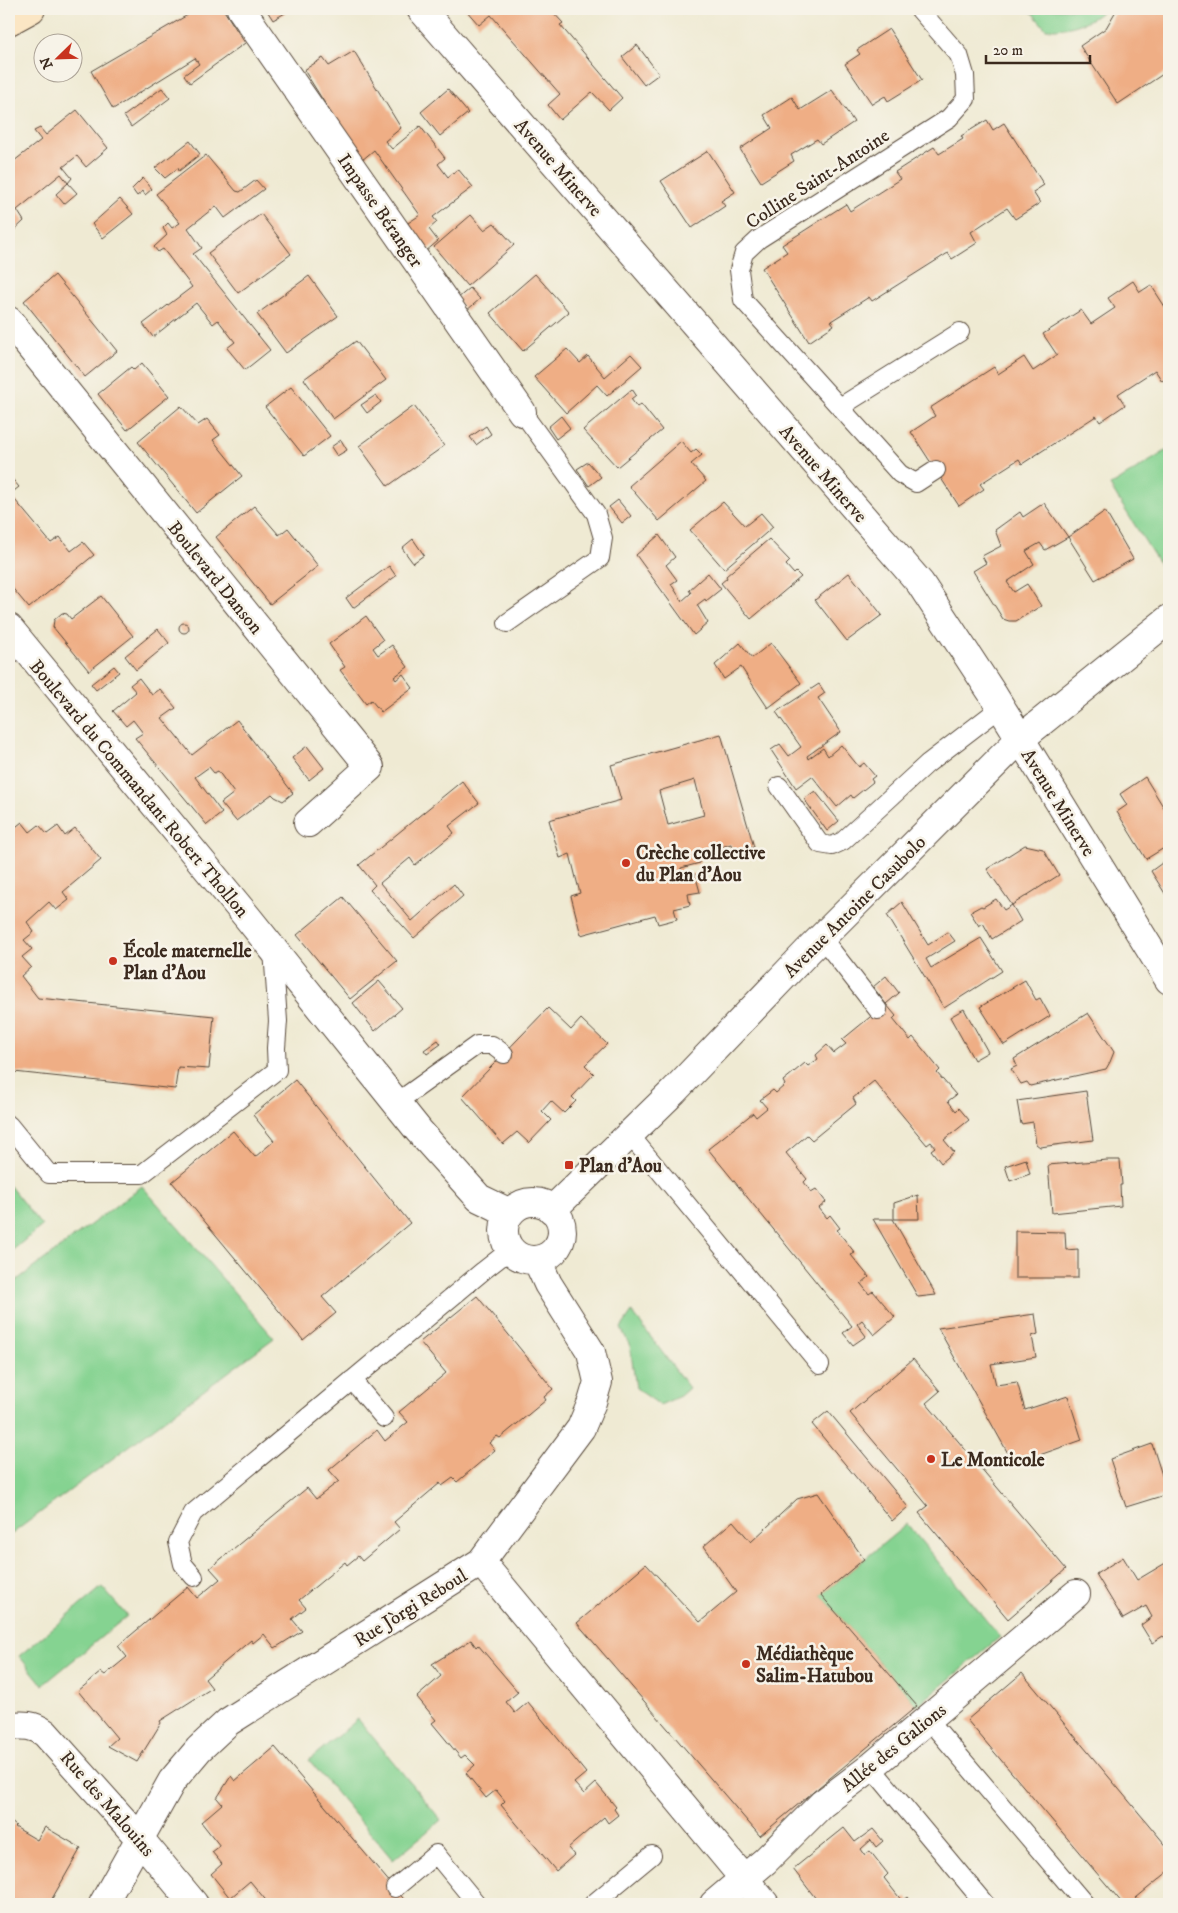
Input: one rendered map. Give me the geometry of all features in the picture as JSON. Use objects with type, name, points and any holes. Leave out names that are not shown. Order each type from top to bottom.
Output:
[{"type":"street","points":[[9,21],[32,9]]},
{"type":"street","name":"Impasse Béranger","points":[[241,9],[522,412]]},
{"type":"street","name":"Avenue Minerve","points":[[422,9],[920,583],[1020,739],[1169,980]]},
{"type":"street","name":"Boulevard Danson","points":[[9,321],[370,767],[308,824]]},
{"type":"street","name":"Avenue Antoine Casubolo","points":[[552,1210],[674,1091],[822,938],[1020,739],[1169,619]]},
{"type":"street","name":"Boulevard du Commandant Robert Thollon","points":[[9,628],[396,1103],[479,1198],[510,1213]]},
{"type":"street","points":[[535,1202],[544,1204],[552,1210],[558,1217],[561,1226],[559,1244],[553,1252],[537,1260],[518,1256],[506,1241],[504,1231],[505,1222],[510,1213],[517,1206],[535,1202]]},
{"type":"street","name":"Rue Jòrgi Reboul","points":[[103,1904],[172,1781],[198,1749],[228,1722],[481,1562],[581,1428],[598,1382],[591,1352],[548,1284],[537,1260]]},
{"type":"street","points":[[481,1562],[765,1904]]},
{"type":"street","name":"Allée des Galions","points":[[714,1904],[744,1879],[822,1804],[871,1767],[1076,1594]]},
{"type":"street","name":"Rue des Malouins","points":[[9,1726],[24,1724],[46,1733],[194,1904]]},
{"type":"lane","name":"Colline Saint-Antoine","points":[[918,9],[959,55],[965,76],[966,99],[949,118],[759,239],[744,253],[740,270],[743,300],[900,474],[916,483],[936,470]]},
{"type":"lane","points":[[840,407],[960,332]]},
{"type":"lane","points":[[507,623],[600,558],[603,538],[596,514],[522,412]]},
{"type":"lane","points":[[779,786],[820,844],[832,846],[844,841],[927,764],[1000,708]]},
{"type":"lane","points":[[822,938],[878,1010]]},
{"type":"lane","points":[[9,1125],[49,1174],[142,1174],[277,1070],[278,1021],[273,950]]},
{"type":"lane","points":[[396,1103],[478,1045],[492,1045],[504,1054]]},
{"type":"lane","points":[[629,1134],[820,1365]]},
{"type":"lane","points":[[194,1578],[183,1564],[178,1542],[193,1513],[511,1249]]},
{"type":"lane","points":[[352,1380],[384,1418]]},
{"type":"lane","points":[[928,1719],[1085,1904]]},
{"type":"lane","points":[[871,1767],[984,1904]]},
{"type":"lane","points":[[395,1888],[436,1854],[477,1904]]},
{"type":"lane","points":[[593,1904],[652,1855]]},
{"type":"green space","points":[[1029,9],[1104,9],[1092,19],[1077,25],[1046,29]]},
{"type":"green space","points":[[1169,449],[1169,579],[1110,486]]},
{"type":"green space","points":[[9,1185],[42,1226],[9,1253]]},
{"type":"green space","points":[[142,1186],[274,1338],[9,1536],[9,1286]]},
{"type":"green space","points":[[632,1312],[689,1388],[680,1396],[660,1405],[636,1388],[630,1346],[621,1328]]},
{"type":"green space","points":[[907,1524],[1000,1637],[917,1706],[821,1595]]},
{"type":"green space","points":[[102,1587],[127,1616],[43,1685],[19,1656]]},
{"type":"green space","points":[[358,1719],[441,1820],[393,1860],[309,1760]]},
{"type":"building","points":[[198,9],[223,9],[245,43],[190,83],[184,75],[199,64],[195,58],[113,109],[91,71]]},
{"type":"building","points":[[266,9],[292,9],[273,20]]},
{"type":"building","points":[[465,9],[550,9],[563,23],[560,25],[622,98],[609,110],[592,92],[560,120],[548,105],[560,94],[491,15],[479,25]]},
{"type":"building","points":[[1117,9],[1169,9],[1169,70],[1118,104],[1080,46],[1106,28]]},
{"type":"building","points":[[889,29],[922,80],[888,101],[885,96],[872,104],[845,64],[860,54],[857,50]]},
{"type":"building","points":[[637,45],[659,74],[644,85],[622,57]]},
{"type":"building","points":[[354,51],[401,128],[385,141],[392,149],[420,126],[445,158],[438,164],[448,177],[458,169],[473,187],[433,217],[437,222],[429,229],[438,241],[425,252],[405,225],[420,215],[374,150],[361,161],[304,70],[323,58],[329,66]]},
{"type":"building","points":[[162,88],[170,98],[131,127],[124,116]]},
{"type":"building","points":[[448,89],[468,113],[440,136],[421,112]]},
{"type":"building","points":[[832,90],[854,122],[821,144],[817,139],[791,155],[794,161],[761,182],[740,149],[772,128],[764,115],[792,97],[800,110]]},
{"type":"building","points":[[77,110],[108,148],[86,167],[77,156],[63,167],[72,178],[68,183],[61,174],[17,210],[24,221],[9,235],[9,165],[41,140],[34,131],[40,128],[46,135]]},
{"type":"building","points":[[987,120],[993,130],[1004,123],[1044,185],[1033,192],[1040,203],[1015,219],[1007,208],[971,232],[977,243],[952,259],[948,253],[872,301],[869,297],[831,321],[834,325],[809,342],[762,268],[787,252],[782,245],[846,204],[850,211],[900,179],[895,172],[934,147],[939,154],[963,139],[961,136]]},
{"type":"building","points":[[190,141],[200,154],[179,171],[178,168],[165,178],[155,168]]},
{"type":"building","points":[[708,151],[735,192],[721,201],[725,206],[692,228],[661,181]]},
{"type":"building","points":[[206,155],[236,191],[240,192],[256,180],[264,189],[225,218],[216,206],[188,228],[202,248],[193,254],[270,350],[245,370],[227,348],[235,342],[218,320],[213,324],[196,303],[153,337],[143,324],[192,287],[163,249],[158,252],[154,247],[167,235],[163,228],[168,223],[172,228],[180,223],[156,194]]},
{"type":"building","points":[[143,178],[152,189],[145,195],[143,191],[137,196],[132,189]]},
{"type":"building","points":[[68,183],[77,193],[64,204],[56,194]]},
{"type":"building","points":[[120,199],[133,214],[103,238],[92,224]]},
{"type":"building","points":[[261,214],[291,254],[238,293],[208,253]]},
{"type":"building","points":[[471,215],[484,230],[494,223],[514,245],[467,286],[434,247]]},
{"type":"building","points":[[535,274],[569,312],[523,351],[490,313]]},
{"type":"building","points":[[55,275],[117,351],[85,377],[24,301]]},
{"type":"building","points":[[309,276],[338,316],[286,353],[257,314]]},
{"type":"building","points":[[1133,281],[1140,292],[1151,285],[1169,313],[1169,376],[1162,381],[1155,370],[1118,394],[1125,405],[1100,422],[1096,416],[1022,464],[1019,459],[980,484],[984,489],[959,506],[911,432],[935,416],[930,408],[994,367],[998,374],[1024,357],[1033,371],[1057,355],[1043,334],[1081,310],[1091,324],[1115,308],[1108,298]]},
{"type":"building","points":[[470,288],[480,299],[466,311],[457,299]]},
{"type":"building","points":[[356,341],[386,380],[333,419],[304,379]]},
{"type":"building","points":[[567,349],[580,363],[588,356],[605,377],[631,354],[642,366],[607,396],[597,385],[566,413],[534,377]]},
{"type":"building","points":[[142,363],[169,396],[127,430],[98,394],[131,367],[134,370]]},
{"type":"building","points":[[291,387],[330,436],[304,456],[265,407]]},
{"type":"building","points":[[632,389],[636,395],[631,399],[637,407],[641,404],[662,430],[617,467],[583,430]]},
{"type":"building","points":[[376,395],[381,402],[367,413],[361,405]]},
{"type":"building","points":[[181,406],[198,425],[207,419],[220,435],[213,440],[242,476],[196,513],[138,442]]},
{"type":"building","points":[[414,406],[444,446],[388,486],[359,446]]},
{"type":"building","points":[[561,416],[570,428],[556,439],[548,427]]},
{"type":"building","points":[[486,426],[491,434],[476,445],[470,437]]},
{"type":"building","points":[[341,440],[347,450],[337,456],[331,447]]},
{"type":"building","points":[[681,441],[691,453],[696,449],[702,455],[691,464],[706,481],[659,521],[629,486]]},
{"type":"building","points":[[588,462],[601,477],[589,486],[577,469]]},
{"type":"building","points":[[9,475],[19,487],[10,494],[51,543],[60,537],[71,551],[83,542],[94,555],[29,608],[9,584]]},
{"type":"building","points":[[618,500],[631,516],[622,523],[609,507]]},
{"type":"building","points":[[723,502],[745,526],[761,513],[773,527],[724,569],[690,530]]},
{"type":"building","points":[[1044,503],[1068,537],[1045,550],[1040,543],[1026,551],[1034,564],[1007,582],[1014,592],[1027,584],[1041,606],[1016,621],[1009,621],[1003,619],[973,571],[986,563],[982,556],[1001,546],[995,530],[1020,512],[1023,517]]},
{"type":"building","points":[[254,506],[279,535],[288,528],[318,566],[270,604],[216,537]]},
{"type":"building","points":[[1105,511],[1133,559],[1095,580],[1068,537]]},
{"type":"building","points":[[659,535],[675,557],[666,565],[677,580],[671,584],[682,601],[691,593],[689,590],[708,573],[721,589],[706,601],[705,599],[697,605],[708,623],[694,635],[636,555]]},
{"type":"building","points":[[413,539],[424,555],[413,563],[402,548]]},
{"type":"building","points":[[769,539],[790,561],[786,565],[794,574],[796,572],[801,577],[751,619],[721,583],[727,578],[726,576]]},
{"type":"building","points":[[389,566],[396,576],[353,608],[346,598]]},
{"type":"building","points":[[849,573],[882,615],[847,641],[815,600]]},
{"type":"building","points":[[101,596],[133,636],[89,671],[53,627],[54,620],[62,613],[67,614],[71,619]]},
{"type":"building","points":[[366,616],[383,640],[373,648],[378,655],[392,645],[408,667],[394,677],[396,680],[403,674],[413,688],[381,712],[371,700],[366,704],[340,670],[345,667],[329,644]]},
{"type":"building","points":[[184,623],[189,628],[184,633],[179,628]]},
{"type":"building","points":[[158,629],[169,643],[136,670],[125,656]]},
{"type":"building","points":[[740,643],[752,658],[771,643],[801,683],[768,708],[741,667],[724,679],[715,665]]},
{"type":"building","points":[[114,666],[119,672],[96,690],[91,684]]},
{"type":"building","points":[[139,678],[152,695],[160,689],[176,708],[162,718],[192,755],[237,720],[293,793],[283,801],[272,794],[236,821],[221,803],[234,793],[218,771],[214,773],[209,767],[195,777],[222,813],[207,825],[135,738],[143,733],[133,720],[126,726],[113,711],[136,692],[130,685]]},
{"type":"building","points":[[819,684],[825,693],[818,698],[841,732],[807,756],[808,759],[823,748],[828,756],[841,745],[859,767],[864,763],[875,776],[871,779],[873,782],[853,798],[851,795],[837,807],[812,776],[796,788],[771,750],[780,744],[789,756],[801,747],[776,712]]},
{"type":"building","points":[[721,734],[754,847],[733,854],[731,844],[697,854],[700,863],[681,868],[681,874],[695,874],[700,892],[688,894],[690,905],[674,909],[677,919],[658,924],[655,915],[581,935],[571,896],[580,893],[570,854],[560,858],[549,820],[621,800],[611,765]],"holes":[[[695,780],[704,815],[668,825],[659,791]]]},
{"type":"building","points":[[307,746],[324,768],[309,780],[292,758]]},
{"type":"building","points":[[1145,777],[1169,816],[1169,845],[1146,859],[1117,812],[1127,805],[1120,794]]},
{"type":"building","points":[[462,781],[479,803],[449,826],[454,833],[415,865],[410,858],[380,883],[412,921],[454,884],[463,896],[414,938],[370,890],[375,885],[359,865]]},
{"type":"building","points":[[815,791],[839,821],[827,831],[804,799]]},
{"type":"building","points":[[22,822],[30,832],[39,825],[47,834],[58,826],[65,836],[75,828],[101,860],[63,892],[69,900],[56,910],[49,902],[27,922],[34,932],[24,940],[32,949],[22,957],[31,967],[21,976],[38,998],[214,1016],[209,1069],[178,1067],[175,1089],[14,1072],[9,1066],[9,826],[12,830]]},
{"type":"building","points":[[1025,845],[1043,849],[1059,875],[1012,905],[987,869]]},
{"type":"building","points":[[1169,858],[1169,900],[1151,871]]},
{"type":"building","points":[[343,897],[397,961],[350,999],[297,935]]},
{"type":"building","points":[[996,899],[1004,910],[1012,905],[1021,921],[992,939],[983,923],[979,926],[970,912]]},
{"type":"building","points":[[902,902],[928,945],[948,932],[955,941],[926,959],[931,968],[981,938],[1002,971],[944,1008],[887,915]]},
{"type":"building","points":[[886,976],[899,993],[886,1004],[873,987]]},
{"type":"building","points":[[1025,980],[1036,1000],[1040,998],[1050,1016],[1004,1045],[980,1007]]},
{"type":"building","points":[[379,981],[402,1008],[375,1031],[353,1003]]},
{"type":"building","points":[[886,1004],[896,1016],[893,1019],[910,1040],[913,1037],[940,1070],[937,1073],[956,1095],[948,1101],[956,1111],[959,1108],[969,1120],[944,1140],[954,1152],[941,1163],[931,1150],[935,1147],[931,1142],[927,1145],[874,1081],[853,1098],[856,1104],[812,1140],[807,1135],[786,1153],[807,1179],[804,1182],[811,1192],[816,1189],[826,1202],[819,1208],[827,1218],[830,1215],[840,1228],[837,1230],[855,1253],[851,1255],[869,1277],[861,1284],[869,1294],[873,1291],[895,1317],[874,1335],[862,1320],[857,1324],[866,1336],[853,1345],[843,1333],[852,1326],[708,1149],[753,1113],[756,1117],[767,1108],[760,1100],[773,1090],[776,1093],[785,1085],[783,1081],[805,1063],[808,1066],[818,1059],[816,1055],[827,1045],[834,1053],[846,1044],[842,1040]]},
{"type":"building","points":[[548,1008],[571,1030],[581,1019],[607,1044],[585,1065],[594,1074],[572,1097],[576,1101],[564,1113],[551,1101],[542,1111],[551,1120],[529,1143],[517,1132],[503,1144],[462,1097]]},
{"type":"building","points":[[964,1009],[988,1052],[974,1060],[950,1017]]},
{"type":"building","points":[[1088,1013],[1114,1052],[1106,1069],[1030,1086],[1027,1082],[1021,1084],[1011,1069],[1017,1066],[1014,1059]]},
{"type":"building","points":[[438,1040],[441,1044],[427,1054],[424,1050]]},
{"type":"building","points":[[295,1080],[410,1223],[322,1297],[336,1313],[303,1340],[172,1182],[233,1131],[255,1157],[274,1141],[253,1115]]},
{"type":"building","points":[[1086,1091],[1093,1140],[1040,1147],[1036,1144],[1033,1122],[1021,1124],[1017,1101]]},
{"type":"building","points":[[1026,1159],[1030,1174],[1010,1181],[1005,1166]]},
{"type":"building","points":[[1120,1160],[1121,1206],[1052,1213],[1048,1165]]},
{"type":"building","points":[[918,1195],[919,1219],[894,1219],[894,1203]]},
{"type":"building","points":[[873,1219],[893,1219],[936,1295],[918,1297]]},
{"type":"building","points":[[1015,1231],[1065,1232],[1066,1250],[1078,1249],[1078,1278],[1015,1278]]},
{"type":"building","points":[[477,1296],[553,1389],[544,1397],[546,1400],[500,1438],[497,1436],[489,1443],[495,1450],[457,1482],[453,1478],[442,1486],[440,1483],[394,1522],[400,1529],[362,1561],[358,1556],[347,1565],[345,1562],[299,1600],[306,1608],[292,1619],[302,1631],[275,1648],[264,1634],[253,1643],[251,1640],[205,1679],[212,1688],[160,1721],[161,1723],[137,1762],[108,1746],[117,1738],[78,1691],[101,1672],[105,1675],[127,1657],[118,1646],[188,1587],[197,1598],[220,1579],[210,1568],[307,1488],[316,1499],[339,1481],[329,1470],[377,1430],[385,1441],[408,1422],[399,1412],[446,1373],[420,1342]]},
{"type":"building","points":[[1035,1314],[1038,1334],[1032,1336],[1036,1357],[991,1364],[996,1385],[1017,1382],[1025,1410],[1068,1396],[1082,1440],[1014,1464],[938,1328]]},
{"type":"building","name":"Le Monticole","points":[[913,1359],[940,1391],[926,1403],[1066,1569],[1008,1619],[919,1513],[928,1506],[850,1413]]},
{"type":"building","points":[[828,1411],[908,1507],[892,1521],[812,1424]]},
{"type":"building","points":[[1152,1444],[1168,1494],[1126,1507],[1110,1459]]},
{"type":"building","name":"Médiathèque Salim-Hatubou","points":[[818,1493],[864,1559],[821,1595],[917,1706],[760,1836],[577,1623],[646,1564],[700,1622],[736,1592],[704,1546],[733,1521],[751,1542],[797,1499]]},
{"type":"building","points":[[1123,1557],[1137,1580],[1169,1561],[1169,1636],[1165,1638],[1163,1636],[1152,1643],[1141,1625],[1152,1617],[1146,1606],[1123,1619],[1096,1574]]},
{"type":"building","points":[[471,1640],[476,1647],[478,1645],[518,1692],[506,1702],[515,1713],[528,1702],[586,1773],[574,1783],[584,1794],[596,1783],[616,1807],[614,1809],[618,1815],[608,1823],[604,1817],[568,1848],[574,1855],[556,1871],[501,1805],[505,1801],[496,1790],[486,1798],[466,1773],[475,1765],[465,1755],[461,1758],[432,1723],[436,1720],[417,1697],[441,1676],[432,1664]]},
{"type":"building","points":[[1022,1673],[1169,1849],[1169,1871],[1136,1898],[1141,1904],[1123,1904],[967,1720]]},
{"type":"building","points":[[275,1747],[408,1904],[269,1904],[250,1881],[230,1898],[211,1874],[222,1864],[212,1852],[220,1846],[201,1822],[222,1804],[217,1798],[231,1776],[235,1781]]},
{"type":"building","points":[[9,1820],[15,1827],[37,1840],[45,1827],[81,1848],[49,1904],[9,1904]]},
{"type":"building","points":[[844,1828],[855,1842],[873,1829],[883,1841],[876,1847],[871,1840],[861,1849],[865,1855],[870,1851],[888,1874],[884,1878],[902,1901],[907,1897],[912,1904],[820,1904],[793,1869]]},
{"type":"place","name":"Crèche collective du Plan d'Aou","points":[[626,863]]},
{"type":"place","name":"École maternelle Plan d'Aou","points":[[113,961]]},
{"type":"place","name":"Plan d'Aou","points":[[569,1165]]},
{"type":"place","name":"Le Monticole","points":[[931,1459]]},
{"type":"place","name":"Médiathèque Salim-Hatubou","points":[[746,1664]]}]
